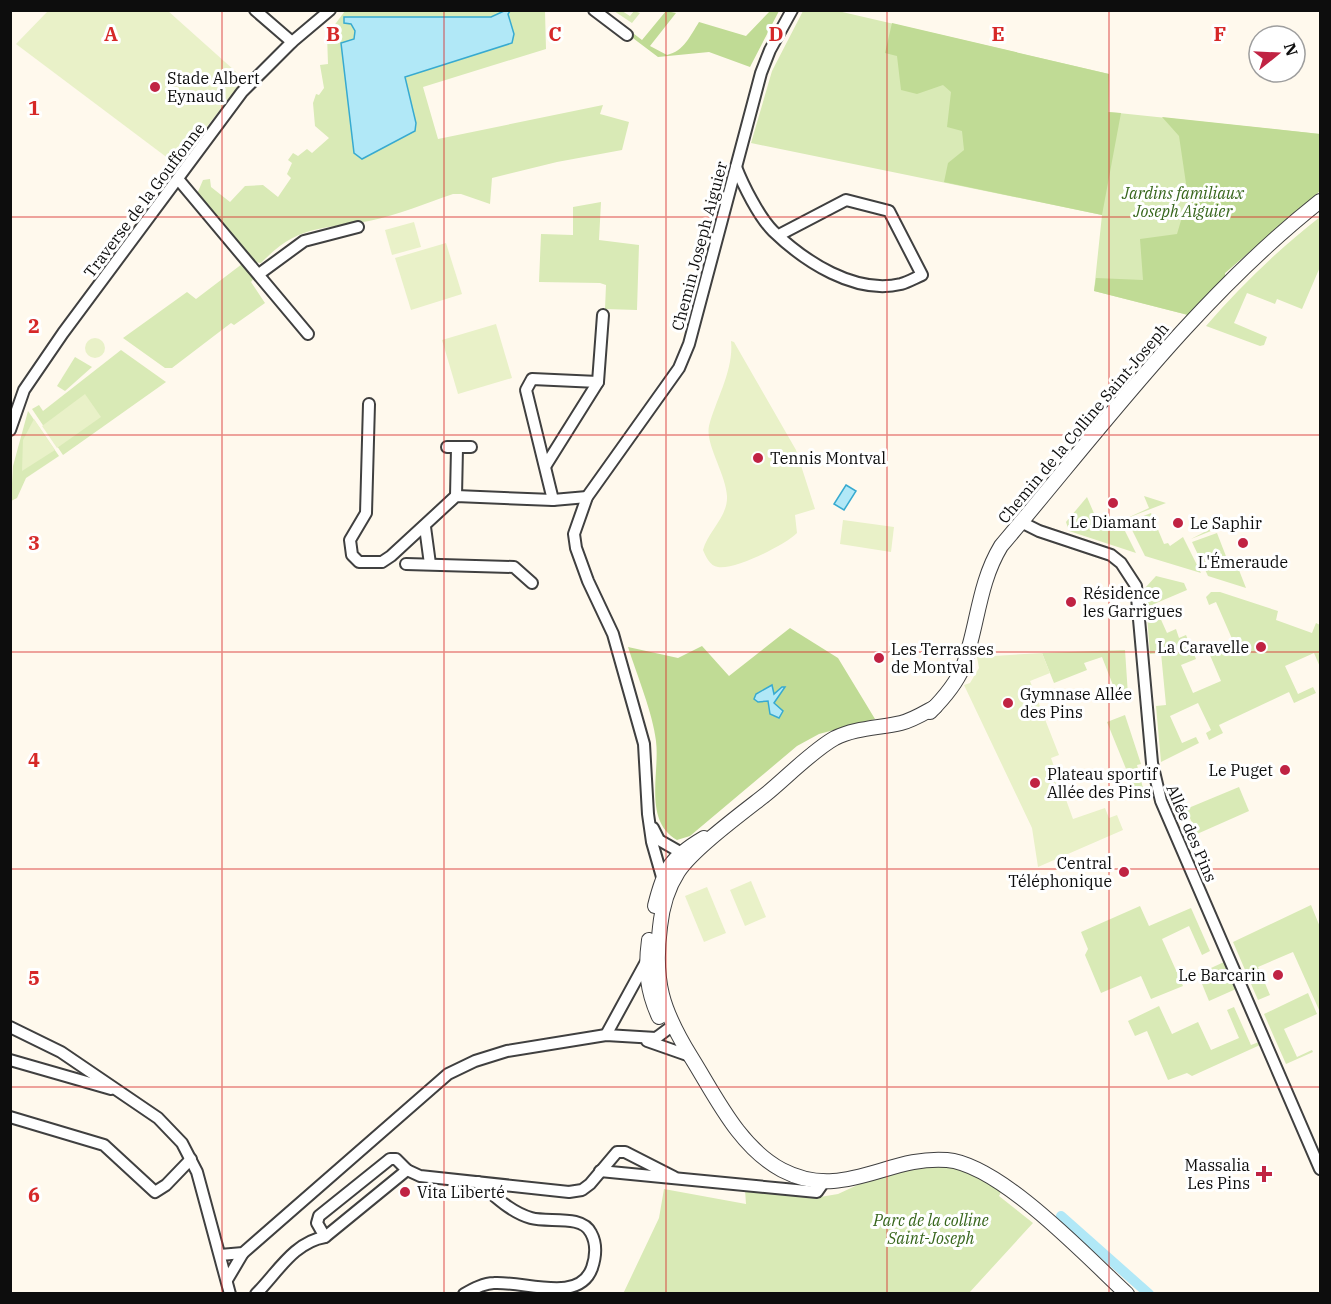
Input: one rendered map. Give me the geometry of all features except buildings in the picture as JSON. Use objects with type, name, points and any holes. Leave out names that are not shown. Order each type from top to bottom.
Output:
[{"type":"street","points":[[255,10],[292,42]]},
{"type":"street","name":"Traverse de la Gouffonne","points":[[10,430],[12,416],[24,390],[63,333],[242,92],[292,42],[330,10]]},
{"type":"street","points":[[594,10],[627,35]]},
{"type":"street","name":"Chemin Joseph Aiguier","points":[[662,878],[652,842],[648,814],[646,753],[639,722],[613,634],[588,582],[576,548],[574,534],[587,497],[679,368],[697,321],[761,73],[792,10]]},
{"type":"street","points":[[735,167],[741,181],[771,229],[809,260],[843,277],[870,284],[900,284],[922,275],[889,211],[846,200],[779,235]]},
{"type":"street","points":[[178,179],[308,334]]},
{"type":"street","name":"Chemin de la Colline Saint-Joseph","points":[[670,1028],[656,972],[661,917],[665,900],[681,868],[734,820],[808,760],[847,743],[904,729],[935,707],[953,686],[963,667],[990,565],[1021,522],[1161,354],[1261,251],[1320,201]]},
{"type":"street","points":[[259,274],[304,241],[358,227]]},
{"type":"street","points":[[546,465],[598,382],[603,315]]},
{"type":"street","points":[[553,500],[526,390],[532,379],[598,382]]},
{"type":"street","points":[[369,404],[366,513],[350,540],[352,555],[359,562],[382,562],[425,527],[456,496],[553,500],[587,497]]},
{"type":"street","points":[[456,496],[452,448],[471,447]]},
{"type":"street","name":"Allée des Pins","points":[[1021,522],[1039,531],[1111,555],[1121,563],[1136,586],[1152,763],[1161,801],[1320,1168]]},
{"type":"street","points":[[425,527],[430,564]]},
{"type":"street","points":[[406,564],[514,567],[532,583]]},
{"type":"street","name":"Chemin Joseph Aiguier","points":[[648,814],[659,840],[680,852]]},
{"type":"street","name":"Chemin de la Colline Saint-Joseph","points":[[734,820],[680,852],[662,878],[651,924],[647,960],[641,980],[746,1142],[763,1159],[803,1180],[849,1181],[933,1160],[948,1160],[985,1172],[1016,1195],[1127,1293]]},
{"type":"street","points":[[662,878],[681,868],[680,852]]},
{"type":"street","points":[[606,1035],[641,980]]},
{"type":"street","name":"Chemin de la Colline Saint-Joseph","points":[[641,980],[660,992]]},
{"type":"street","points":[[10,1027],[61,1052],[158,1118],[182,1143],[197,1172],[230,1293]]},
{"type":"street","points":[[227,1280],[244,1251],[448,1074],[475,1061],[507,1051],[606,1035],[656,1038],[670,1028]]},
{"type":"street","points":[[638,1037],[691,1060]]},
{"type":"street","points":[[10,1060],[117,1090]]},
{"type":"street","points":[[10,1117],[104,1145],[155,1192],[166,1185],[191,1159]]},
{"type":"street","points":[[325,1237],[317,1223],[319,1216],[390,1159],[396,1159],[407,1170],[420,1176],[569,1192],[582,1190],[614,1154],[625,1152],[674,1177]]},
{"type":"street","points":[[256,1293],[289,1256],[313,1239],[325,1237],[407,1170]]},
{"type":"street","points":[[600,1171],[817,1192],[824,1182]]},
{"type":"street","points":[[464,1293],[494,1282],[555,1292],[576,1290],[589,1278],[595,1259],[595,1241],[589,1228],[579,1222],[531,1218],[510,1209],[478,1182]]},
{"type":"street","points":[[220,1255],[244,1251]]},
{"type":"green space","name":"Stade Albert Eynaud","points":[[48,11],[168,11],[244,79],[177,165],[16,44]]},
{"type":"green space","points":[[345,11],[545,11],[546,49],[423,87],[438,139],[603,105],[600,114],[629,122],[622,150],[557,162],[492,178],[490,204],[461,194],[453,194],[369,221],[323,228],[299,235],[287,241],[261,263],[254,262],[197,194],[203,180],[210,179],[211,187],[230,202],[245,186],[263,185],[278,197],[291,178],[287,174],[292,163],[288,160],[293,153],[298,156],[307,149],[312,153],[329,138],[315,126],[313,103],[316,94],[319,95],[324,88],[320,65],[328,64],[327,35]]},
{"type":"green space","points":[[597,11],[604,11],[642,40],[666,11],[676,13],[650,46],[667,55],[682,46],[699,22],[746,36],[770,11],[779,11],[750,67],[709,52],[658,57]]},
{"type":"green space","points":[[614,11],[622,11],[630,16],[634,11],[640,13],[632,23]]},
{"type":"green space","name":"Jardins familiaux Joseph Aiguier","points":[[803,11],[838,11],[1109,74],[1109,112],[1320,134],[1282,223],[1225,273],[1225,277],[1192,316],[1094,291],[1102,215],[751,143],[772,71]]},
{"type":"green space","points":[[892,23],[1109,74],[1108,112],[1121,113],[1102,215],[944,182],[948,163],[964,150],[962,131],[947,127],[951,92],[943,85],[917,94],[901,90],[897,56],[885,53]]},
{"type":"green space","points":[[1162,117],[1320,134],[1320,191],[1225,273],[1225,277],[1192,316],[1094,291],[1096,278],[1143,280],[1140,239],[1177,234],[1188,197],[1179,136]]},
{"type":"green space","points":[[183,192],[255,277],[251,282],[265,303],[234,325],[231,323],[172,368],[165,368],[123,338],[187,292],[196,299],[242,264]]},
{"type":"green space","points":[[601,202],[599,240],[639,245],[637,310],[605,309],[606,285],[600,283],[539,282],[541,234],[573,235],[573,207]]},
{"type":"green space","points":[[1320,217],[1320,267],[1302,309],[1277,299],[1275,304],[1247,293],[1234,323],[1267,337],[1264,345],[1260,346],[1206,326],[1260,269]]},
{"type":"green space","points":[[414,222],[421,247],[392,255],[385,230]]},
{"type":"green space","points":[[446,243],[462,294],[411,310],[395,258]]},
{"type":"green space","points":[[496,324],[512,378],[458,394],[442,340]]},
{"type":"green space","points":[[95,338],[102,341],[105,348],[102,355],[95,358],[88,355],[85,348],[88,341]]},
{"type":"green space","name":"Tennis Montval","points":[[731,341],[734,342],[796,450],[815,509],[795,515],[797,533],[782,544],[736,565],[718,567],[711,563],[703,550],[724,511],[727,496],[710,441],[709,426],[730,363]]},
{"type":"green space","points":[[121,350],[166,382],[63,455],[32,409],[39,405],[43,411]]},
{"type":"green space","points":[[75,357],[92,367],[65,391],[57,386]]},
{"type":"green space","points":[[85,394],[101,417],[57,448],[42,426]]},
{"type":"green space","points":[[28,411],[59,456],[26,478],[17,498],[11,501],[13,466]]},
{"type":"green space","points":[[34,419],[55,450],[22,471],[23,440]]},
{"type":"green space","points":[[1144,496],[1166,503],[1125,519],[1149,508]]},
{"type":"green space","points":[[1087,497],[1099,525],[1104,526],[1118,517],[1136,553],[1069,531],[1066,522]]},
{"type":"green space","points":[[1151,513],[1164,544],[1168,543],[1170,546],[1183,537],[1201,573],[1145,556],[1128,522]]},
{"type":"green space","points":[[1210,517],[1231,523],[1191,539],[1214,527]]},
{"type":"green space","points":[[843,520],[894,527],[891,552],[840,544]]},
{"type":"green space","points":[[1217,533],[1229,564],[1237,565],[1246,588],[1208,576],[1192,542]]},
{"type":"green space","points":[[1156,576],[1184,583],[1187,590],[1154,604],[1167,633],[1176,629],[1179,638],[1186,635],[1196,659],[1181,665],[1193,693],[1221,681],[1209,653],[1233,641],[1216,602],[1209,605],[1206,597],[1211,592],[1220,592],[1278,611],[1276,620],[1312,633],[1316,623],[1320,625],[1320,667],[1314,653],[1285,666],[1298,694],[1313,687],[1316,693],[1294,703],[1289,692],[1219,725],[1223,733],[1209,740],[1206,733],[1211,730],[1198,703],[1170,716],[1182,743],[1196,737],[1199,743],[1161,762],[1156,706],[1166,705],[1161,653],[1150,654],[1145,588]]},
{"type":"green space","points":[[790,628],[838,658],[875,719],[819,734],[797,746],[690,836],[677,840],[666,832],[656,809],[656,741],[648,707],[628,647],[678,658],[702,646],[729,676]]},
{"type":"green space","points":[[1125,650],[1128,695],[1118,698],[1102,657],[1084,663],[1087,670],[1054,683],[1042,653]]},
{"type":"green space","name":"Plateau sportif Allée des Pins","points":[[1042,653],[1050,673],[1030,681],[1059,755],[1051,758],[1073,819],[1105,808],[1109,818],[1117,815],[1123,830],[1038,867],[1032,828],[964,685],[970,683],[979,668],[977,657]]},
{"type":"green space","points":[[1125,715],[1141,764],[1137,765],[1143,788],[1135,791],[1107,722]]},
{"type":"green space","points":[[1239,787],[1249,811],[1197,834],[1186,809]]},
{"type":"green space","points":[[751,881],[766,917],[745,926],[730,890]]},
{"type":"green space","points":[[707,887],[726,933],[704,942],[685,896]]},
{"type":"green space","points":[[1311,905],[1320,927],[1320,1012],[1293,952],[1258,967],[1270,995],[1258,1000],[1233,942]]},
{"type":"green space","points":[[1140,906],[1149,926],[1191,908],[1210,951],[1202,955],[1189,926],[1162,939],[1183,986],[1151,999],[1141,976],[1101,993],[1085,955],[1088,949],[1081,932]]},
{"type":"green space","points":[[1224,962],[1236,989],[1209,1001],[1198,974]]},
{"type":"green space","points":[[1308,993],[1317,1014],[1284,1029],[1297,1057],[1312,1050],[1313,1052],[1286,1064],[1264,1014]]},
{"type":"green space","points":[[1159,1006],[1172,1034],[1198,1022],[1211,1050],[1239,1038],[1227,1010],[1234,1007],[1251,1045],[1259,1042],[1260,1045],[1192,1076],[1187,1073],[1168,1080],[1147,1031],[1135,1036],[1128,1021]]},
{"type":"green space","name":"Parc de la colline Saint-Joseph","points":[[922,1165],[957,1167],[1002,1190],[999,1196],[1033,1223],[969,1293],[623,1294],[659,1218],[664,1189],[746,1204],[745,1190],[820,1197],[838,1194],[864,1182]]},
{"type":"water","points":[[504,11],[510,11],[508,14],[514,34],[512,43],[405,77],[416,123],[415,131],[362,159],[354,153],[341,43],[354,39],[355,31],[351,24],[344,23],[344,17],[491,17]]},
{"type":"water","points":[[846,485],[856,491],[844,510],[834,504]]},
{"type":"water","points":[[772,685],[774,694],[785,687],[774,703],[783,711],[779,718],[770,714],[768,701],[758,702],[754,699],[756,694]]},
{"type":"waterway","points":[[1061,1216],[1149,1294]]},
{"type":"place","name":"Stade Albert Eynaud","points":[[155,87]]},
{"type":"place","name":"Tennis Montval","points":[[758,458]]},
{"type":"place","name":"Le Diamant","points":[[1113,503]]},
{"type":"place","name":"Le Saphir","points":[[1178,523]]},
{"type":"place","name":"L'Émeraude","points":[[1243,543]]},
{"type":"place","name":"Résidence les Garrigues","points":[[1071,602]]},
{"type":"place","name":"La Caravelle","points":[[1261,647]]},
{"type":"place","name":"Les Terrasses de Montval","points":[[879,658]]},
{"type":"place","name":"Gymnase Allée des Pins","points":[[1008,703]]},
{"type":"place","name":"Le Puget","points":[[1285,770]]},
{"type":"place","name":"Plateau sportif Allée des Pins","points":[[1035,783]]},
{"type":"place","name":"Central Téléphonique","points":[[1124,872]]},
{"type":"place","name":"Le Barcarin","points":[[1278,975]]},
{"type":"place","name":"Massalia Les Pins","points":[[1264,1174]]},
{"type":"place","name":"Vita Liberté","points":[[405,1192]]}]
